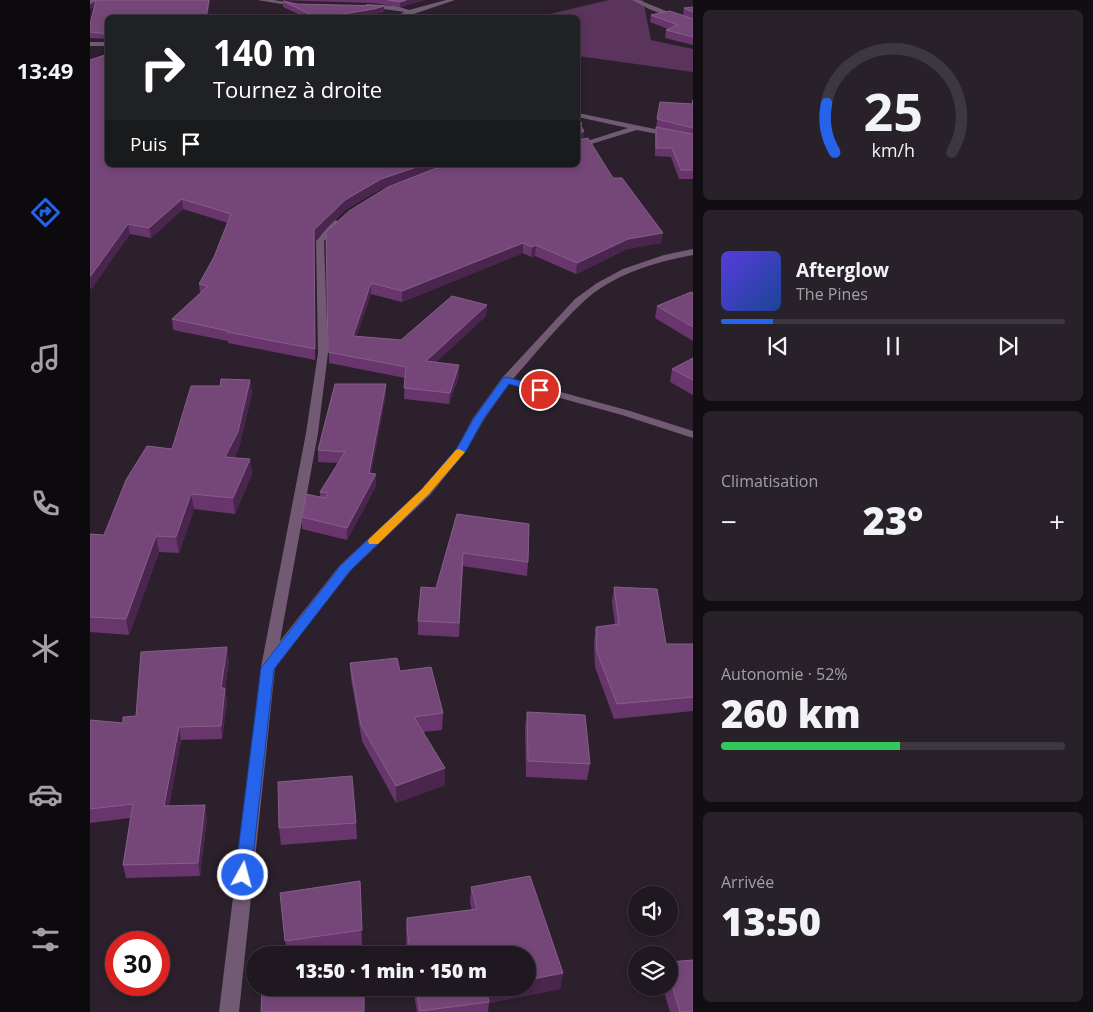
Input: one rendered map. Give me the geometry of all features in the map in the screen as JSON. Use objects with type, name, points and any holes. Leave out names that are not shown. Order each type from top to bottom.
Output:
[{"type":"street","points":[[260,0],[305,5]]},
{"type":"street","points":[[402,15],[452,0]]},
{"type":"street","points":[[635,0],[693,24]]},
{"type":"street","points":[[361,6],[386,7],[409,12]]},
{"type":"street","points":[[90,44],[105,44]]},
{"type":"street","points":[[580,115],[693,139]]},
{"type":"street","points":[[580,145],[636,128]]},
{"type":"street","points":[[229,1012],[268,668],[312,433],[323,353],[320,241],[344,215]]},
{"type":"street","points":[[268,668],[345,568],[426,492],[462,449],[479,418],[506,380],[578,302],[600,285],[626,271],[667,257],[693,252]]},
{"type":"street","points":[[506,380],[626,413],[693,435]]},
{"type":"shaded area","points":[[609,0],[643,0],[651,40],[693,49],[693,72],[580,56],[580,15],[546,15]]},
{"type":"building","points":[[96,0],[209,0],[206,15],[105,15],[105,34],[90,32]]},
{"type":"building","points":[[388,0],[406,0],[400,2]]},
{"type":"building","points":[[283,1],[297,4],[384,6],[337,15],[312,15]]},
{"type":"building","points":[[693,7],[693,12],[684,8]]},
{"type":"building","points":[[670,11],[693,19],[693,37],[666,30],[678,25],[651,15]]},
{"type":"building","points":[[105,55],[105,167],[417,167],[381,179],[345,200],[314,230],[315,349],[172,319],[208,286],[199,284],[214,257],[231,214],[182,199],[149,228],[128,224],[90,277],[90,60]]},
{"type":"building","points":[[693,100],[693,128],[657,119],[660,102],[692,104]]},
{"type":"building","points":[[580,124],[584,131],[580,133]]},
{"type":"building","points":[[656,127],[693,134],[693,170],[681,170],[672,148],[656,148]]},
{"type":"building","points":[[588,138],[613,178],[622,178],[663,233],[628,239],[577,263],[536,245],[532,247],[523,243],[402,291],[371,283],[353,336],[401,340],[452,296],[487,305],[426,361],[459,365],[450,393],[404,388],[406,367],[328,352],[326,232],[349,211],[388,187],[444,167],[580,167],[580,140]]},
{"type":"building","points":[[691,292],[693,293],[693,327],[657,306]]},
{"type":"building","points":[[693,358],[693,380],[672,369]]},
{"type":"building","points":[[221,379],[250,380],[238,432],[225,457],[250,459],[233,498],[191,494],[176,537],[156,536],[126,619],[90,617],[90,534],[104,535],[126,480],[147,446],[172,449],[191,386],[220,386]]},
{"type":"building","points":[[335,384],[386,384],[369,473],[376,474],[347,528],[302,517],[306,494],[325,498],[328,493],[320,492],[345,452],[318,450]]},
{"type":"building","points":[[457,514],[529,524],[528,562],[463,553],[459,623],[418,621],[421,587],[436,588]]},
{"type":"building","points":[[614,587],[657,589],[666,644],[693,644],[693,697],[617,704],[597,652],[596,627],[619,624]]},
{"type":"building","points":[[227,647],[221,688],[225,688],[221,726],[179,727],[164,806],[205,805],[198,863],[123,865],[133,804],[90,809],[90,720],[123,723],[123,717],[136,716],[141,652]]},
{"type":"building","points":[[397,658],[400,671],[431,667],[443,713],[414,717],[445,768],[396,786],[361,725],[350,663]]},
{"type":"building","points":[[527,712],[585,715],[590,764],[528,761]]},
{"type":"building","points":[[352,776],[356,823],[279,828],[278,782]]},
{"type":"building","points":[[530,876],[563,973],[536,978],[536,946],[410,946],[407,918],[477,909],[471,887]]},
{"type":"building","points":[[360,881],[362,930],[285,941],[280,893]]},
{"type":"building","points":[[693,960],[693,1012],[680,1012],[675,996],[678,996],[678,961]]},
{"type":"building","points":[[262,996],[364,996],[364,1012],[261,1012]]},
{"type":"building","points":[[417,996],[488,996],[489,1002],[420,1011]]},
{"type":"slow traffic","points":[[373,541],[426,492],[459,452]]},
{"type":"route","points":[[243,875],[268,668],[308,619],[345,568],[426,492],[462,449],[479,418],[506,380],[540,390]]}]
